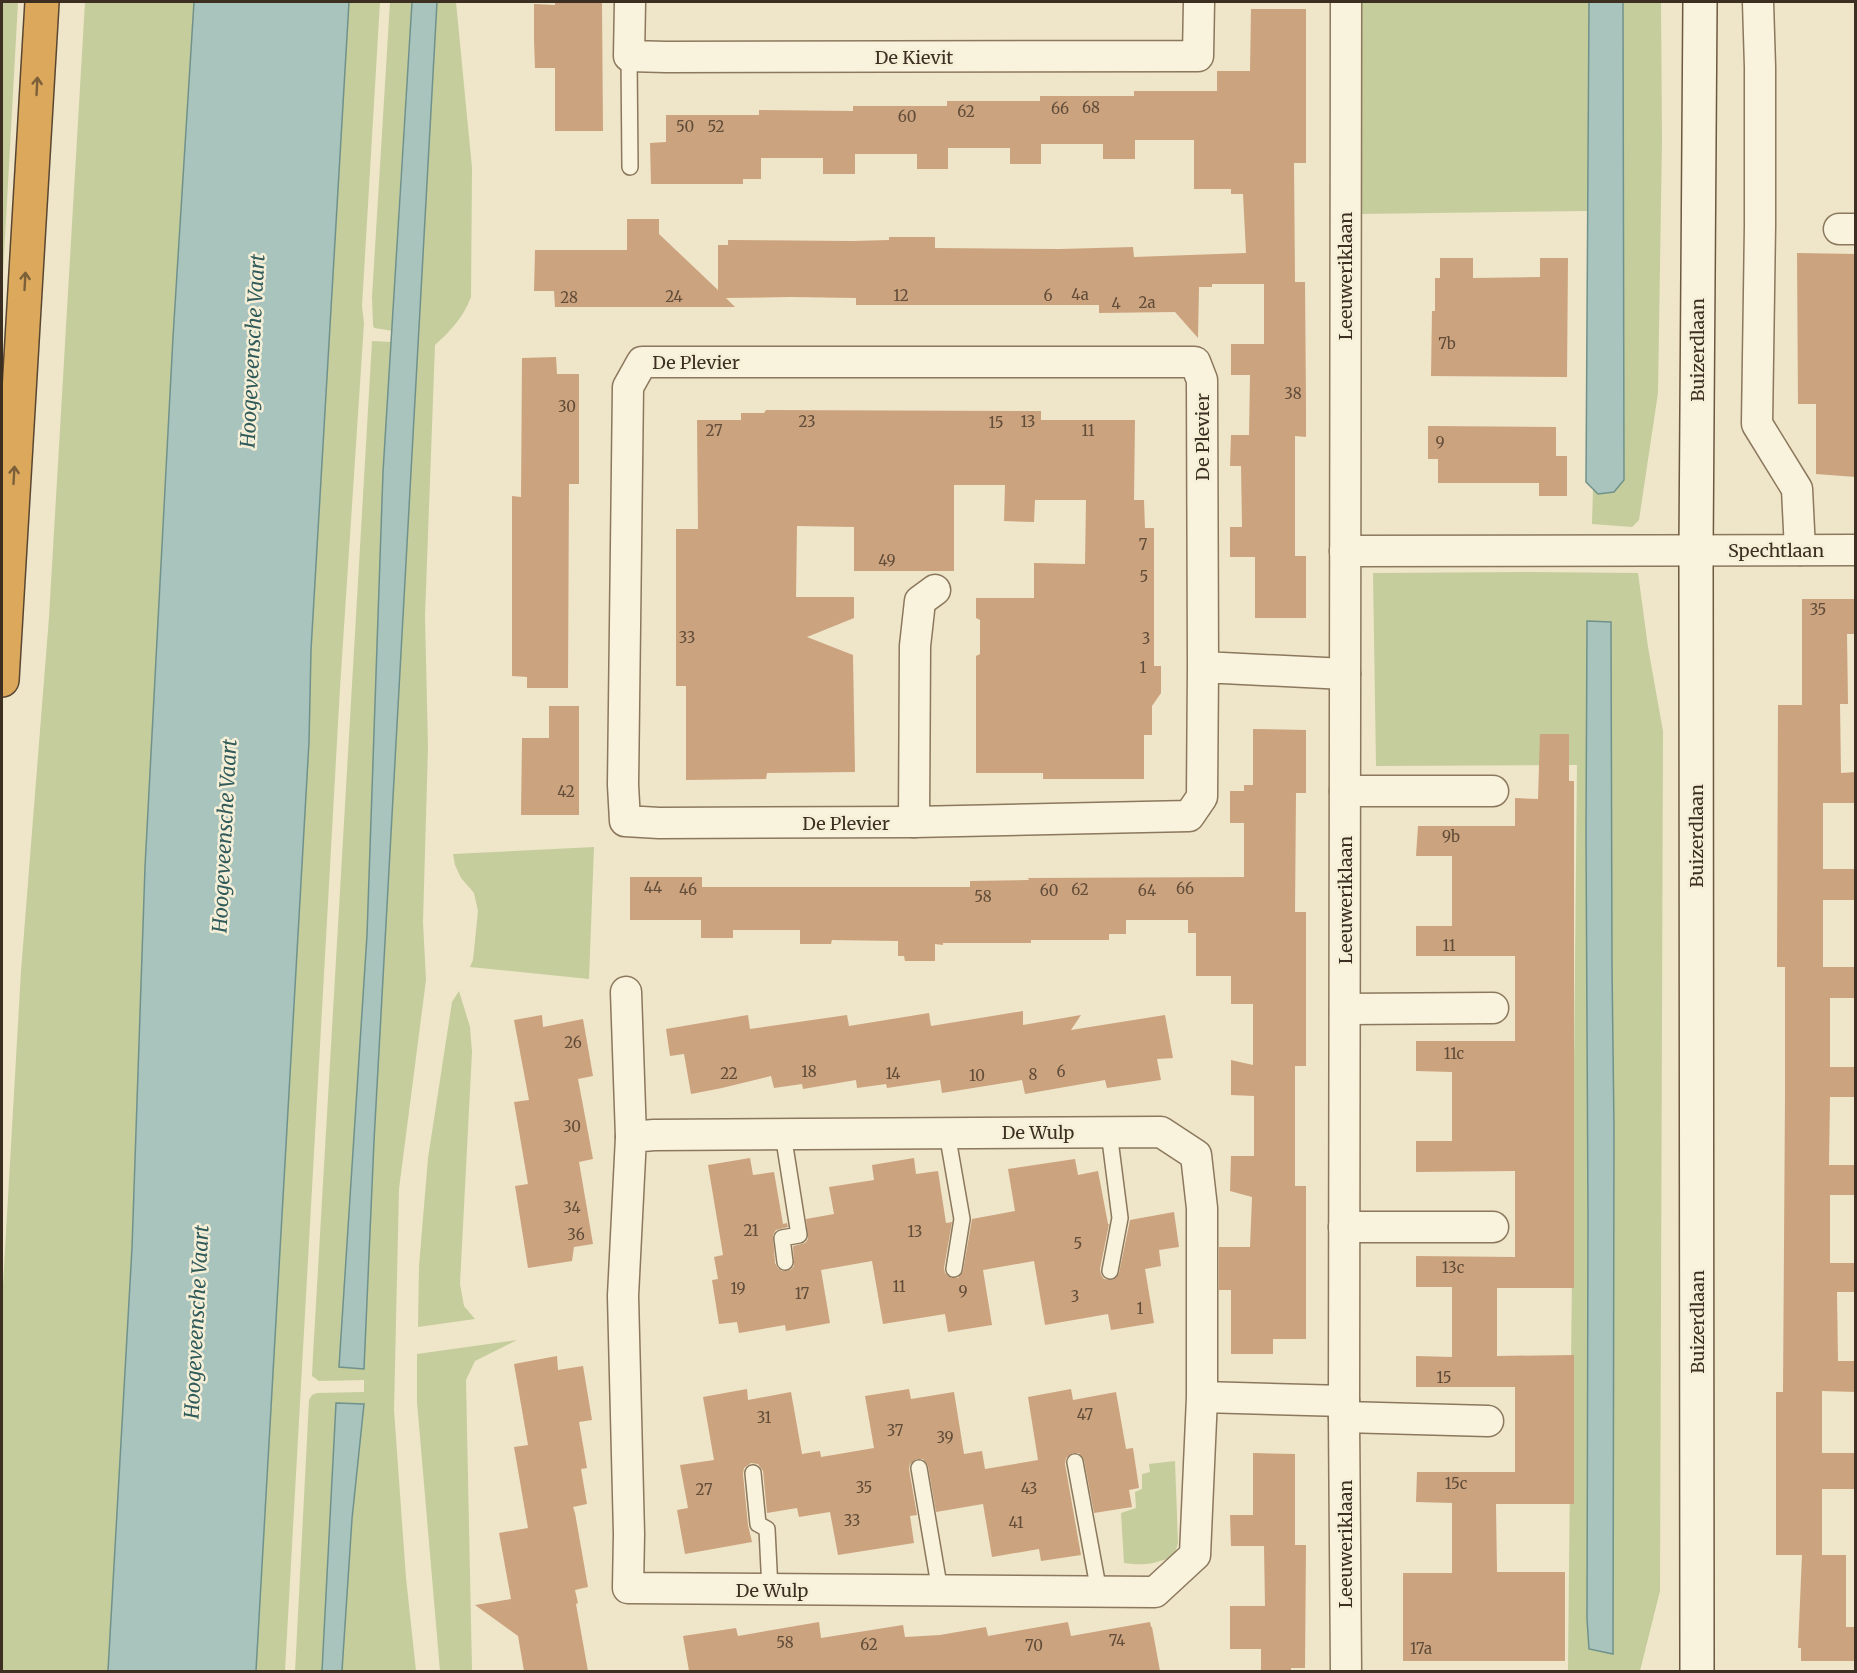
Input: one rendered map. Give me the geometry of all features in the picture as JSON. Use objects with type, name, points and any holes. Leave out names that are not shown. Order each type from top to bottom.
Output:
[{"type":"highway","points":[[2,680],[42,2]]},
{"type":"street","points":[[629,56],[630,2]]},
{"type":"street","name":"De Kievit","points":[[629,56],[1198,56],[1199,2]]},
{"type":"street","name":"Leeuweriklaan","points":[[1346,2],[1344,1227],[1346,1671]]},
{"type":"street","name":"Buizerdlaan","points":[[1697,1671],[1696,550],[1700,2]]},
{"type":"street","points":[[1758,2],[1760,202],[1756,424],[1797,489],[1800,550]]},
{"type":"street","name":"De Plevier","points":[[642,362],[1195,362],[1202,380],[1203,667],[1202,797],[1189,816],[914,822],[659,823],[625,821],[623,785],[627,387],[642,362]]},
{"type":"street","points":[[1345,551],[1696,550]]},
{"type":"street","name":"Spechtlaan","points":[[1696,550],[1856,550]]},
{"type":"street","name":"De Plevier","points":[[914,822],[915,646],[920,601],[934,590]]},
{"type":"street","points":[[1203,667],[1345,674]]},
{"type":"street","points":[[1345,791],[1493,791]]},
{"type":"street","name":"De Wulp","points":[[626,992],[631,1137],[623,1296],[629,1534],[628,1588],[1155,1592],[1195,1555],[1202,1397],[1202,1208],[1196,1155],[1161,1132],[631,1137]]},
{"type":"street","points":[[1345,1009],[1493,1008]]},
{"type":"street","points":[[1344,1227],[1493,1227]]},
{"type":"street","points":[[1202,1397],[1488,1421]]},
{"type":"lane","points":[[629,56],[630,167]]},
{"type":"lane","points":[[1109,1132],[1120,1218],[1110,1271]]},
{"type":"lane","points":[[947,1133],[963,1219],[954,1269]]},
{"type":"lane","points":[[783,1134],[799,1235],[782,1238],[785,1262]]},
{"type":"lane","points":[[1075,1462],[1099,1592]]},
{"type":"lane","points":[[919,1468],[940,1591]]},
{"type":"lane","points":[[753,1473],[758,1524],[766,1529],[770,1590]]},
{"type":"green space","points":[[2,2],[18,2],[2,292]]},
{"type":"green space","points":[[85,2],[194,2],[173,337],[145,867],[132,1248],[108,1671],[2,1672],[2,1302],[21,971],[49,617]]},
{"type":"green space","points":[[349,2],[380,2],[362,306],[364,323],[340,688],[285,1671],[256,1672],[309,742],[311,650]]},
{"type":"green space","points":[[390,2],[412,2],[393,331],[374,328],[372,297]]},
{"type":"green space","points":[[437,2],[456,2],[472,168],[471,297],[456,323],[435,345],[425,616],[428,747],[423,922],[426,980],[399,1189],[394,1410],[406,1578],[416,1671],[342,1671],[352,1519],[363,1405],[336,1403],[322,1671],[295,1672],[309,1400],[317,1393],[364,1392],[364,1380],[319,1381],[312,1376],[313,1355],[372,341],[392,342],[383,472],[367,935],[339,1367],[364,1369],[374,1141]]},
{"type":"green space","points":[[1361,2],[1589,2],[1588,211],[1360,214]]},
{"type":"green space","points":[[1623,2],[1661,2],[1662,140],[1658,393],[1639,520],[1632,527],[1592,524],[1593,489],[1598,494],[1624,480]]},
{"type":"green space","points":[[1373,573],[1638,573],[1663,731],[1660,1591],[1640,1671],[1568,1671],[1577,765],[1376,766]],"holes":[[[1587,621],[1611,622],[1614,1128],[1613,1654],[1589,1649],[1587,1619]]]},
{"type":"green space","points":[[594,847],[589,979],[470,967],[473,960],[478,911],[474,893],[461,878],[453,854]]},
{"type":"green space","points":[[459,991],[470,1027],[472,1052],[460,1284],[464,1306],[475,1319],[418,1327],[419,1266],[428,1158],[452,1002]]},
{"type":"green space","points":[[517,1340],[475,1361],[466,1380],[472,1671],[440,1671],[417,1402],[417,1354]]},
{"type":"green space","points":[[1175,1461],[1178,1543],[1174,1556],[1149,1564],[1124,1563],[1121,1513],[1136,1508],[1135,1492],[1142,1489],[1142,1474],[1150,1472],[1149,1464]]},
{"type":"water","name":"Hoogeveensche Vaart","points":[[194,2],[349,2],[311,650],[309,742],[256,1671],[108,1671],[132,1248],[145,867],[173,337]]},
{"type":"water","points":[[412,2],[437,2],[374,1141],[364,1369],[339,1367],[367,935],[383,472]]},
{"type":"water","points":[[1589,2],[1623,2],[1624,480],[1614,492],[1598,494],[1586,482]]},
{"type":"water","points":[[1587,621],[1611,622],[1614,1128],[1613,1654],[1589,1649],[1587,1619]]},
{"type":"water","points":[[336,1403],[364,1404],[352,1519],[342,1671],[322,1671]]},
{"type":"building","points":[[555,2],[602,2],[603,131],[555,131],[555,68],[535,68],[534,4],[555,5]]},
{"type":"building","points":[[1251,9],[1306,9],[1306,163],[1294,163],[1295,282],[1305,282],[1306,405],[1306,437],[1295,436],[1295,556],[1306,556],[1306,618],[1255,618],[1255,557],[1230,557],[1230,527],[1242,527],[1241,466],[1230,466],[1231,435],[1249,435],[1250,375],[1231,375],[1231,344],[1264,344],[1264,284],[1212,284],[1212,287],[1199,287],[1198,338],[1175,312],[1099,313],[1099,305],[856,305],[856,298],[791,297],[726,298],[735,307],[555,307],[554,291],[534,291],[535,250],[627,250],[627,219],[659,219],[659,234],[718,290],[718,245],[728,245],[728,240],[852,241],[889,240],[889,237],[935,237],[935,248],[1133,247],[1134,257],[1246,253],[1243,194],[1231,194],[1231,189],[1194,189],[1194,140],[1135,140],[1135,159],[1103,159],[1103,144],[1041,144],[1041,164],[1010,164],[1010,148],[948,148],[948,169],[917,169],[917,154],[855,154],[855,174],[823,174],[823,158],[761,158],[761,179],[743,179],[743,184],[651,184],[650,143],[666,142],[666,115],[759,115],[759,110],[853,111],[853,106],[947,106],[947,101],[1040,101],[1040,96],[1134,96],[1134,91],[1217,91],[1217,71],[1250,71]]},
{"type":"building","points":[[1797,253],[1856,254],[1856,477],[1816,474],[1816,404],[1798,404]]},
{"type":"building","points":[[1440,258],[1473,258],[1473,278],[1540,277],[1540,258],[1568,258],[1567,377],[1431,376],[1432,311],[1435,311],[1435,278],[1440,278]]},
{"type":"building","points":[[556,357],[557,374],[579,374],[579,484],[569,484],[568,688],[527,688],[527,677],[512,676],[512,496],[521,497],[522,358]]},
{"type":"building","points":[[766,410],[1041,411],[1041,420],[1135,420],[1134,500],[1144,500],[1145,528],[1154,528],[1154,666],[1161,666],[1161,693],[1152,706],[1152,735],[1144,735],[1144,779],[1043,779],[1043,773],[976,773],[976,656],[980,654],[980,620],[976,618],[976,598],[1034,598],[1034,563],[1085,564],[1086,500],[1035,500],[1034,522],[1004,521],[1005,485],[954,485],[954,571],[854,571],[854,527],[797,526],[796,597],[854,597],[854,618],[807,637],[853,655],[855,772],[767,773],[766,779],[686,780],[686,686],[676,686],[676,529],[698,529],[697,420],[741,420],[741,413],[764,413]]},
{"type":"building","points":[[1428,426],[1556,427],[1556,456],[1567,456],[1567,496],[1539,496],[1539,483],[1438,483],[1438,459],[1428,459]]},
{"type":"building","points":[[1802,599],[1856,599],[1856,634],[1847,634],[1848,704],[1840,704],[1841,773],[1856,772],[1856,803],[1823,803],[1823,869],[1856,869],[1856,900],[1823,900],[1823,967],[1856,967],[1856,998],[1830,998],[1830,1067],[1856,1067],[1856,1097],[1830,1097],[1829,1165],[1856,1165],[1856,1195],[1830,1195],[1830,1263],[1856,1263],[1856,1292],[1837,1292],[1838,1361],[1856,1361],[1856,1392],[1822,1391],[1822,1453],[1856,1453],[1856,1489],[1822,1489],[1822,1555],[1846,1555],[1846,1627],[1856,1627],[1856,1661],[1801,1661],[1801,1648],[1798,1648],[1802,1555],[1776,1555],[1776,1392],[1783,1392],[1785,1097],[1785,967],[1777,967],[1778,705],[1802,705]]},
{"type":"building","points":[[549,706],[579,706],[579,815],[521,815],[522,738],[549,738]]},
{"type":"building","points":[[1253,729],[1306,730],[1306,793],[1296,793],[1295,912],[1306,912],[1306,1066],[1295,1066],[1295,1186],[1306,1186],[1306,1339],[1273,1339],[1273,1354],[1231,1354],[1231,1290],[1219,1290],[1219,1247],[1250,1247],[1252,1197],[1230,1191],[1231,1156],[1254,1156],[1254,1096],[1231,1095],[1231,1060],[1253,1065],[1253,1004],[1231,1004],[1231,976],[1196,976],[1196,933],[1188,933],[1188,920],[1126,920],[1126,934],[1109,934],[1109,940],[935,944],[935,961],[905,961],[904,956],[898,956],[898,941],[832,940],[831,944],[800,944],[800,930],[733,930],[733,938],[701,938],[701,920],[630,920],[630,877],[702,877],[702,887],[970,887],[970,881],[1029,880],[1028,878],[1244,877],[1244,823],[1230,823],[1230,791],[1244,791],[1244,785],[1253,785]]},
{"type":"building","points":[[1540,734],[1569,734],[1569,781],[1574,781],[1574,1288],[1497,1288],[1497,1356],[1574,1355],[1574,1504],[1496,1504],[1497,1572],[1565,1572],[1565,1661],[1403,1661],[1403,1573],[1452,1573],[1452,1503],[1416,1502],[1417,1472],[1515,1472],[1515,1387],[1416,1387],[1416,1356],[1452,1357],[1452,1287],[1416,1287],[1416,1256],[1515,1257],[1515,1171],[1416,1172],[1416,1141],[1452,1141],[1452,1072],[1416,1071],[1416,1041],[1515,1041],[1515,956],[1416,956],[1416,926],[1452,926],[1452,856],[1416,856],[1418,826],[1515,826],[1515,798],[1538,799]]},
{"type":"building","points":[[1023,1011],[1023,1025],[1081,1015],[1071,1030],[1165,1015],[1173,1058],[1157,1059],[1161,1080],[1107,1088],[1105,1080],[1025,1094],[1022,1080],[942,1093],[940,1080],[887,1088],[886,1084],[857,1088],[856,1080],[803,1089],[802,1084],[774,1088],[771,1076],[691,1094],[684,1054],[670,1056],[666,1029],[748,1015],[750,1029],[847,1015],[849,1026],[929,1013],[931,1026]]},
{"type":"building","points":[[542,1015],[543,1027],[583,1019],[593,1076],[578,1079],[593,1159],[579,1162],[593,1244],[574,1247],[572,1261],[528,1268],[515,1186],[528,1184],[514,1102],[529,1100],[514,1020]]},
{"type":"building","points":[[750,1158],[753,1175],[774,1172],[783,1224],[787,1223],[788,1227],[776,1230],[773,1235],[775,1263],[782,1271],[790,1270],[794,1266],[793,1246],[805,1243],[808,1239],[806,1219],[834,1214],[829,1187],[874,1180],[872,1165],[914,1158],[916,1174],[938,1171],[946,1223],[952,1222],[944,1268],[945,1273],[952,1278],[958,1278],[963,1271],[972,1219],[1015,1211],[1008,1169],[1075,1159],[1078,1175],[1098,1171],[1109,1224],[1100,1269],[1104,1279],[1113,1280],[1119,1273],[1130,1220],[1174,1212],[1179,1247],[1159,1250],[1161,1266],[1145,1269],[1154,1323],[1111,1330],[1108,1314],[1045,1325],[1034,1261],[983,1270],[992,1325],[948,1332],[945,1314],[883,1324],[872,1261],[821,1270],[830,1323],[786,1331],[785,1325],[739,1333],[737,1322],[719,1324],[712,1280],[718,1279],[714,1257],[723,1255],[708,1165]]},
{"type":"building","points":[[557,1356],[558,1370],[583,1366],[592,1420],[579,1422],[587,1468],[581,1469],[587,1504],[573,1507],[588,1587],[575,1590],[588,1671],[524,1671],[518,1636],[475,1605],[511,1599],[499,1533],[528,1528],[514,1447],[528,1445],[514,1364]]},
{"type":"building","points":[[747,1389],[748,1400],[791,1392],[802,1454],[820,1451],[821,1457],[874,1448],[865,1396],[909,1389],[911,1399],[954,1392],[964,1454],[982,1451],[985,1469],[1038,1460],[1028,1397],[1071,1389],[1073,1400],[1116,1392],[1126,1449],[1133,1448],[1139,1488],[1129,1490],[1132,1507],[1094,1513],[1084,1460],[1079,1453],[1073,1453],[1066,1458],[1065,1464],[1081,1555],[1041,1561],[1039,1549],[992,1557],[983,1504],[936,1512],[928,1466],[923,1459],[917,1459],[910,1464],[909,1469],[917,1515],[910,1516],[914,1543],[838,1555],[830,1512],[799,1517],[797,1508],[767,1513],[763,1471],[758,1464],[751,1463],[744,1468],[743,1474],[752,1542],[685,1554],[677,1510],[688,1508],[680,1465],[714,1460],[703,1397]]},
{"type":"building","points":[[1253,1453],[1295,1454],[1295,1545],[1306,1545],[1305,1668],[1291,1668],[1291,1671],[1261,1671],[1261,1649],[1230,1649],[1230,1606],[1265,1606],[1264,1546],[1231,1546],[1230,1515],[1253,1515]]},
{"type":"building","points":[[819,1622],[821,1638],[903,1625],[905,1637],[940,1635],[986,1627],[988,1636],[1068,1622],[1071,1636],[1150,1622],[1160,1671],[689,1671],[683,1636],[736,1628],[738,1636]]}]
